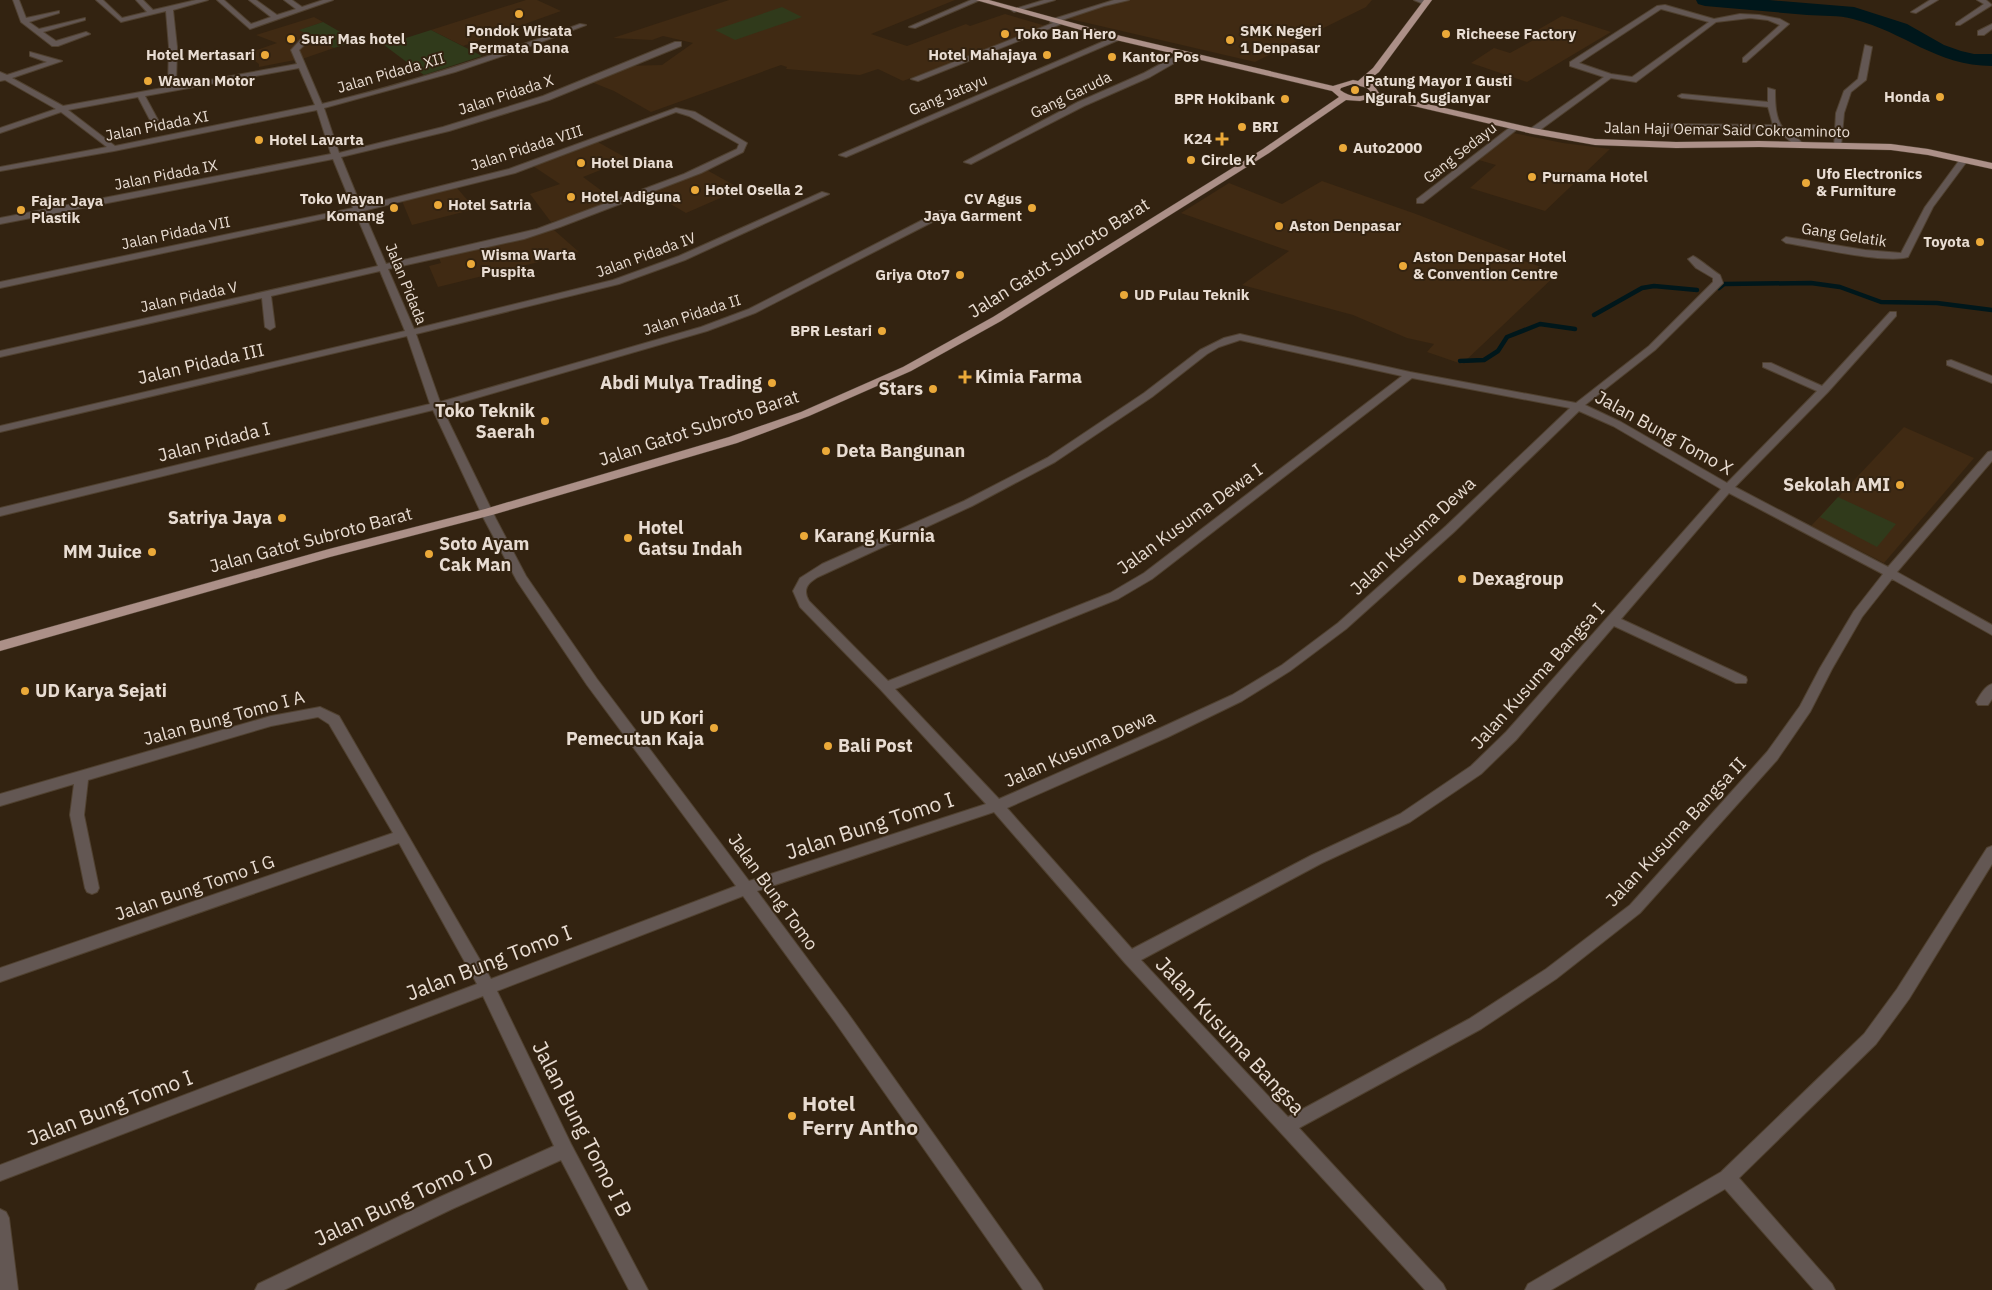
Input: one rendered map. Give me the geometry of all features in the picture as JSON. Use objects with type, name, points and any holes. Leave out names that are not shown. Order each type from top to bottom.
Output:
[{"type":"highway","points":[[979,0],[1119,38],[1336,88]]},
{"type":"highway","points":[[1360,83],[1376,70],[1427,2]]},
{"type":"highway","points":[[1360,83],[1374,89],[1374,94],[1363,99],[1344,96],[1338,93],[1336,88],[1341,84],[1360,83]]},
{"type":"highway","name":"Jalan Haji Oemar Said Cokroaminoto","points":[[1374,94],[1533,131],[1614,144],[1800,145],[1912,149],[1992,166]]},
{"type":"highway","name":"Jalan Gatot Subroto Barat","points":[[0,646],[329,553],[488,512],[733,440],[805,414],[907,368],[997,319],[1266,151],[1344,96]]},
{"type":"street","points":[[16,0],[23,21],[55,44],[86,34]]},
{"type":"street","points":[[99,0],[119,19],[205,0]]},
{"type":"street","points":[[139,0],[152,13]]},
{"type":"street","points":[[220,0],[250,27],[330,0]]},
{"type":"street","points":[[252,0],[276,18]]},
{"type":"street","points":[[287,0],[302,9]]},
{"type":"street","points":[[913,27],[979,0]]},
{"type":"street","points":[[1014,10],[1052,0]]},
{"type":"street","points":[[916,79],[1103,4],[1126,0]]},
{"type":"street","points":[[1417,0],[1427,2]]},
{"type":"street","points":[[1914,12],[1935,0]]},
{"type":"street","points":[[1958,24],[1990,4],[1980,0]]},
{"type":"street","points":[[1714,21],[1659,7],[1573,63],[1574,65],[1610,76],[1633,80],[1714,21],[1728,17],[1748,17],[1785,24],[1746,60]]},
{"type":"street","points":[[169,9],[173,47],[172,88]]},
{"type":"street","points":[[23,21],[57,12]]},
{"type":"street","points":[[36,32],[84,19]]},
{"type":"street","name":"Jalan Pidada XII","points":[[320,107],[442,73],[582,25]]},
{"type":"street","points":[[1981,33],[1992,26]]},
{"type":"street","points":[[0,132],[62,110],[302,65],[295,50],[308,37]]},
{"type":"street","name":"Gang Jatayu","points":[[843,155],[1119,38]]},
{"type":"street","name":"Jalan Pidada X","points":[[336,156],[446,128],[528,104],[678,44]]},
{"type":"street","points":[[1836,146],[1840,113],[1848,91],[1862,80],[1868,47]]},
{"type":"street","points":[[2,77],[56,61],[33,54]]},
{"type":"street","name":"Gang Garuda","points":[[968,162],[1081,104],[1147,75],[1186,54]]},
{"type":"street","name":"Jalan Pidada","points":[[302,65],[320,107],[336,156],[410,332],[436,406],[488,512]]},
{"type":"street","points":[[1533,131],[1610,76]]},
{"type":"street","points":[[2,77],[62,110],[114,149]]},
{"type":"street","points":[[1771,90],[1771,105],[1778,127]]},
{"type":"street","points":[[140,94],[154,120]]},
{"type":"street","points":[[1682,96],[1771,105]]},
{"type":"street","name":"Jalan Pidada XI","points":[[0,169],[114,149],[320,107]]},
{"type":"street","name":"Jalan Pidada VIII","points":[[359,209],[537,163],[668,112],[683,111],[743,143],[740,150],[679,179],[585,216],[524,236],[384,268]]},
{"type":"street","name":"Gang Sedayu","points":[[1420,201],[1516,126]]},
{"type":"street","points":[[1668,126],[1778,127],[1795,138],[1800,145]]},
{"type":"street","name":"Jalan Pidada IX","points":[[0,221],[336,156]]},
{"type":"street","name":"Gang Gelatik","points":[[1786,240],[1865,253],[1905,255],[1929,207],[1964,160]]},
{"type":"street","name":"Jalan Pidada IV","points":[[410,332],[510,310],[648,272],[825,194]]},
{"type":"street","name":"Jalan Pidada VII","points":[[0,285],[359,209]]},
{"type":"street","name":"Jalan Pidada II","points":[[436,406],[730,320],[943,213]]},
{"type":"street","name":"Jalan Kusuma Dewa","points":[[1230,338],[1217,344],[1149,394],[1052,459],[952,511],[826,567],[807,579],[799,587],[799,596],[997,806],[1179,726],[1237,698],[1286,668],[1342,626],[1391,584],[1578,406],[1652,348],[1718,283],[1717,277],[1699,266],[1693,259]]},
{"type":"street","name":"Jalan Pidada V","points":[[0,354],[266,296],[384,268]]},
{"type":"street","points":[[266,296],[270,327]]},
{"type":"street","name":"Jalan Kusuma Bangsa I","points":[[1130,958],[1317,859],[1405,818],[1476,770],[1511,736],[1728,488],[1824,390],[1893,314]]},
{"type":"street","name":"Jalan Pidada III","points":[[0,429],[410,332]]},
{"type":"street","name":"Jalan Bung Tomo X","points":[[1230,338],[1240,337],[1258,340],[1410,375],[1578,406],[1617,424],[1728,488],[1890,573],[1992,631]]},
{"type":"street","points":[[1951,363],[1992,380]]},
{"type":"street","points":[[1766,365],[1824,390]]},
{"type":"street","name":"Jalan Kusuma Dewa I","points":[[886,687],[1114,596],[1156,570],[1410,375]]},
{"type":"street","name":"Jalan Pidada I","points":[[0,512],[436,406]]},
{"type":"street","name":"Jalan Kusuma Bangsa II","points":[[1285,1127],[1475,1024],[1551,974],[1635,909],[1772,756],[1805,709],[1826,668],[1858,614],[1890,573],[1992,454]]},
{"type":"street","name":"Jalan Bung Tomo","points":[[488,512],[521,578],[592,682],[672,787],[847,1025],[1034,1290]]},
{"type":"street","points":[[1613,620],[1741,680]]},
{"type":"street","points":[[1983,702],[1992,689]]},
{"type":"street","name":"Jalan Bung Tomo I A","points":[[0,800],[271,721],[320,712],[334,720],[487,987]]},
{"type":"street","points":[[82,776],[77,815],[92,888]]},
{"type":"street","name":"Jalan Bung Tomo I","points":[[0,1173],[747,888],[997,806]]},
{"type":"street","name":"Jalan Kusuma Bangsa","points":[[997,806],[1130,958],[1437,1290]]},
{"type":"street","name":"Jalan Bung Tomo I G","points":[[0,975],[402,836]]},
{"type":"street","points":[[1534,1290],[1727,1178],[1870,1040],[1903,994],[1992,852]]},
{"type":"street","name":"Jalan Bung Tomo I B","points":[[487,987],[565,1150],[639,1290]]},
{"type":"street","name":"Jalan Bung Tomo I D","points":[[264,1290],[446,1203],[565,1150]]},
{"type":"street","points":[[1727,1178],[1826,1290]]},
{"type":"street","points":[[0,1218],[9,1290]]},
{"type":"shaded area","points":[[526,0],[537,0],[561,11],[463,46],[431,30]]},
{"type":"shaded area","points":[[729,0],[955,0],[871,34],[907,46],[966,24],[970,26],[1005,14],[1046,26],[903,81],[878,69],[860,75],[786,69],[787,67],[781,65],[651,112],[614,91],[589,81],[626,66],[662,65],[693,43],[663,36],[652,40],[613,38]]},
{"type":"shaded area","name":"SMK Negeri 1 Denpasar","points":[[1130,0],[1372,0],[1366,7],[1255,62],[1066,18],[1113,3]]},
{"type":"shaded area","points":[[1562,16],[1611,32],[1527,82],[1471,63],[1494,48],[1510,53],[1543,35],[1534,32]]},
{"type":"shaded area","name":"Suar Mas hotel","points":[[314,17],[323,22],[300,30],[334,48],[305,58],[259,67],[259,64],[245,54],[277,43],[256,35]]},
{"type":"shaded area","name":"Purnama Hotel","points":[[1503,131],[1563,143],[1610,149],[1545,211],[1470,188],[1496,165],[1472,158]]},
{"type":"shaded area","points":[[596,141],[628,159],[583,177],[614,200],[551,222],[530,194],[560,184],[533,166],[578,150]]},
{"type":"shaded area","name":"Hotel Osella 2","points":[[705,169],[741,189],[686,213],[650,192]]},
{"type":"shaded area","name":"Aston Denpasar Hotel & Convention Centre","points":[[1322,181],[1416,214],[1519,254],[1518,259],[1558,273],[1462,364],[1427,352],[1434,344],[1407,338],[1353,315],[1242,285],[1289,251],[1181,213],[1229,183],[1282,204]]},
{"type":"shaded area","name":"Hotel Satria","points":[[457,188],[475,209],[412,225],[402,201]]},
{"type":"shaded area","points":[[554,230],[579,252],[438,287],[429,266],[441,263],[439,258]]},
{"type":"shaded area","name":"Sekolah AMI","points":[[1904,427],[1974,458],[1884,563],[1811,526]]},
{"type":"green space","points":[[782,7],[802,17],[735,40],[715,30]]},
{"type":"green space","points":[[323,22],[354,42],[334,48],[299,30]]},
{"type":"green space","points":[[431,30],[482,56],[424,75],[384,45]]},
{"type":"green space","points":[[1838,497],[1896,524],[1877,547],[1820,517]]},
{"type":"waterway","points":[[1705,0],[1854,13],[1900,28],[1937,49],[1954,55],[1974,60],[1992,60]]},
{"type":"waterway","points":[[1719,288],[1724,284],[1811,283],[1840,287],[1881,302],[1937,303],[1992,310]]},
{"type":"waterway","points":[[1594,315],[1642,288],[1654,286],[1697,290]]},
{"type":"waterway","points":[[1460,361],[1484,360],[1498,351],[1507,337],[1540,324],[1575,329]]},
{"type":"place","name":"Pondok Wisata Permata Dana","points":[[519,14]]},
{"type":"place","name":"Toko Ban Hero","points":[[1005,34]]},
{"type":"place","name":"Richeese Factory","points":[[1446,34]]},
{"type":"place","name":"Suar Mas hotel","points":[[291,39]]},
{"type":"place","name":"SMK Negeri 1 Denpasar","points":[[1230,40]]},
{"type":"place","name":"Hotel Mertasari","points":[[265,55]]},
{"type":"place","name":"Hotel Mahajaya","points":[[1047,55]]},
{"type":"place","name":"Kantor Pos","points":[[1112,57]]},
{"type":"place","name":"Wawan Motor","points":[[148,81]]},
{"type":"place","name":"Patung Mayor I Gusti Ngurah Sugianyar","points":[[1355,90]]},
{"type":"place","name":"Honda","points":[[1940,97]]},
{"type":"place","name":"BPR Hokibank","points":[[1285,99]]},
{"type":"place","name":"BRI","points":[[1242,127]]},
{"type":"place","name":"K24","points":[[1222,139]]},
{"type":"place","name":"Hotel Lavarta","points":[[259,140]]},
{"type":"place","name":"Auto2000","points":[[1343,148]]},
{"type":"place","name":"Circle K","points":[[1191,160]]},
{"type":"place","name":"Hotel Diana","points":[[581,163]]},
{"type":"place","name":"Purnama Hotel","points":[[1532,177]]},
{"type":"place","name":"Ufo Electronics & Furniture","points":[[1806,183]]},
{"type":"place","name":"Hotel Osella 2","points":[[695,190]]},
{"type":"place","name":"Hotel Adiguna","points":[[571,197]]},
{"type":"place","name":"Hotel Satria","points":[[438,205]]},
{"type":"place","name":"Toko Wayan Komang","points":[[394,208]]},
{"type":"place","name":"CV Agus Jaya Garment","points":[[1032,208]]},
{"type":"place","name":"Fajar Jaya Plastik","points":[[21,210]]},
{"type":"place","name":"Aston Denpasar","points":[[1279,226]]},
{"type":"place","name":"Toyota","points":[[1980,242]]},
{"type":"place","name":"Wisma Warta Puspita","points":[[471,264]]},
{"type":"place","name":"Aston Denpasar Hotel & Convention Centre","points":[[1403,266]]},
{"type":"place","name":"Griya Oto7","points":[[960,275]]},
{"type":"place","name":"UD Pulau Teknik","points":[[1124,295]]},
{"type":"place","name":"BPR Lestari","points":[[882,331]]},
{"type":"place","name":"Kimia Farma","points":[[965,377]]},
{"type":"place","name":"Abdi Mulya Trading","points":[[772,383]]},
{"type":"place","name":"Stars","points":[[933,389]]},
{"type":"place","name":"Toko Teknik Saerah","points":[[545,421]]},
{"type":"place","name":"Deta Bangunan","points":[[826,451]]},
{"type":"place","name":"Sekolah AMI","points":[[1900,485]]},
{"type":"place","name":"Satriya Jaya","points":[[282,518]]},
{"type":"place","name":"Karang Kurnia","points":[[804,536]]},
{"type":"place","name":"Hotel Gatsu Indah","points":[[628,538]]},
{"type":"place","name":"MM Juice","points":[[152,552]]},
{"type":"place","name":"Soto Ayam Cak Man","points":[[429,554]]},
{"type":"place","name":"Dexagroup","points":[[1462,579]]},
{"type":"place","name":"UD Karya Sejati","points":[[25,691]]},
{"type":"place","name":"UD Kori Pemecutan Kaja","points":[[714,728]]},
{"type":"place","name":"Bali Post","points":[[828,746]]},
{"type":"place","name":"Hotel Ferry Antho","points":[[792,1116]]}]
